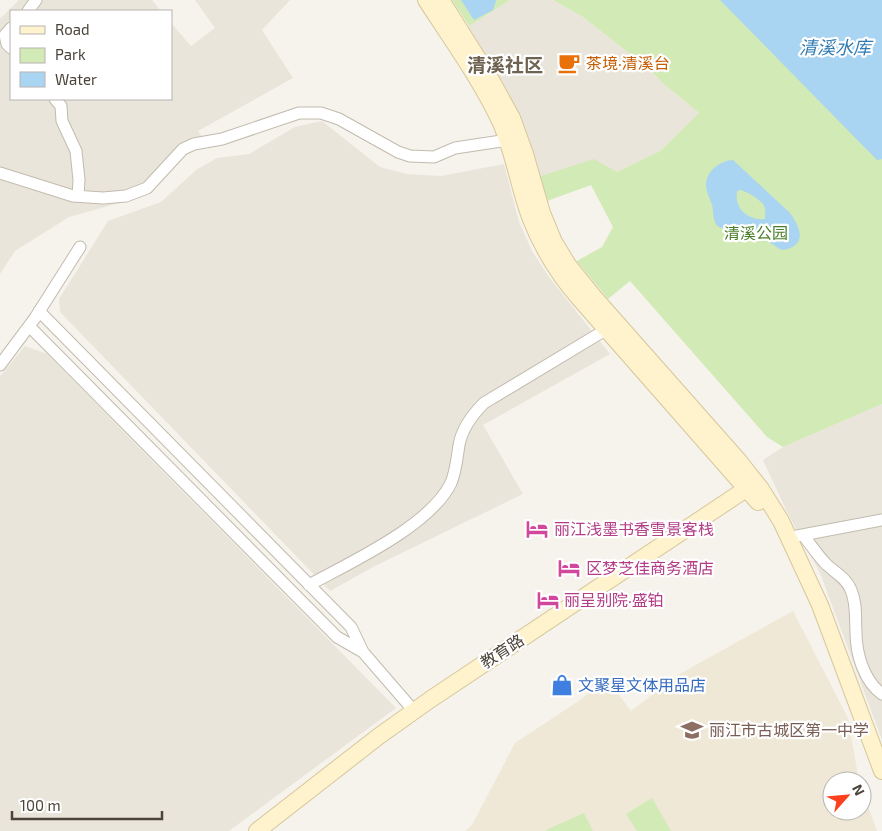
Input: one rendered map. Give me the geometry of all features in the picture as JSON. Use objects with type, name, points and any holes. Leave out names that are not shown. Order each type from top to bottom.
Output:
[{"type":"street","points":[[426,0],[491,103],[508,140],[530,217],[544,247],[568,285],[796,537],[848,584],[855,605],[858,649],[862,662],[871,683],[882,694]]},
{"type":"street","points":[[440,0],[490,78],[512,118],[525,154],[542,213],[554,242],[568,264],[593,296],[738,460],[755,490],[798,555],[820,605],[882,771]]},
{"type":"street","points":[[10,29],[5,35],[7,44],[10,47]]},
{"type":"street","points":[[56,100],[61,106],[62,121],[76,151],[79,180],[78,196]]},
{"type":"street","points":[[0,173],[78,196],[126,196],[145,190],[183,149],[194,144],[222,139],[299,113],[321,113],[339,119],[398,152],[410,156],[434,156],[455,148],[508,140]]},
{"type":"street","points":[[0,365],[29,326],[80,247]]},
{"type":"street","points":[[39,311],[351,627],[363,652],[414,711]]},
{"type":"street","points":[[29,326],[337,637],[363,652]]},
{"type":"street","points":[[309,585],[389,541],[408,528],[437,503],[447,490],[454,476],[463,431],[484,403],[606,329]]},
{"type":"street","name":"教育路","points":[[257,831],[414,711],[484,663],[755,490]]},
{"type":"street","name":"教育路","points":[[275,831],[386,745],[438,708],[755,490]]},
{"type":"street","points":[[796,537],[882,520]]},
{"type":"street","points":[[796,537],[798,555]]},
{"type":"street","points":[[844,668],[862,662]]},
{"type":"shaded area","points":[[19,0],[152,0],[160,10],[10,10],[10,100],[172,100],[172,24],[191,46],[215,28],[195,0],[290,0],[262,30],[293,78],[198,131],[203,138],[169,168],[154,190],[119,203],[69,217],[15,251],[0,274],[0,19]]},
{"type":"shaded area","points":[[510,0],[553,0],[583,17],[649,69],[699,113],[660,151],[617,172],[538,177],[525,129],[465,28]]},
{"type":"shaded area","points":[[322,121],[380,167],[407,174],[441,176],[504,164],[519,222],[532,251],[549,277],[610,354],[483,425],[523,494],[375,566],[330,591],[60,312],[59,299],[108,221],[161,202],[196,170],[217,158],[249,154],[295,127]]},
{"type":"shaded area","points":[[25,346],[47,354],[396,708],[229,831],[0,831],[0,376]]},
{"type":"shaded area","points":[[882,404],[882,740],[820,573],[787,512],[763,460],[783,447]]},
{"type":"shaded area","name":"丽江市古城区第一中学","points":[[793,611],[848,718],[857,771],[822,771],[822,821],[872,821],[872,817],[877,831],[465,831],[472,825],[515,743],[580,700],[607,678],[631,711],[676,676]]},
{"type":"green space","points":[[452,0],[510,0],[469,26]]},
{"type":"green space","name":"清溪公园","points":[[553,0],[882,0],[882,404],[783,447],[767,437],[630,281],[608,299],[577,261],[602,247],[613,227],[591,185],[547,201],[538,177],[594,159],[617,172],[660,151],[699,113],[649,69],[583,17]]},
{"type":"green space","points":[[652,798],[671,831],[637,831],[626,814]]},
{"type":"green space","points":[[584,813],[593,831],[546,831],[546,830]]},
{"type":"water","points":[[461,0],[496,1],[493,10],[474,20]]},
{"type":"water","name":"清溪水库","points":[[720,0],[882,0],[882,159],[877,160]]},
{"type":"water","points":[[733,160],[789,212],[799,230],[799,240],[796,244],[782,250],[753,231],[722,228],[717,225],[706,189],[706,182],[714,168]],"holes":[[[742,190],[763,204],[765,219],[753,218],[740,209],[737,192]]]},
{"type":"place","name":"茶境·清溪台","points":[[569,63]]},
{"type":"place","name":"丽江浅墨书香雪景客栈","points":[[537,529]]},
{"type":"place","name":"区梦芝佳商务酒店","points":[[569,568]]},
{"type":"place","name":"丽呈别院·盛铂","points":[[548,600]]},
{"type":"place","name":"文聚星文体用品店","points":[[562,685]]},
{"type":"place","name":"丽江市古城区第一中学","points":[[692,730]]},
{"type":"district","name":"清溪社区","points":[[505,65]]}]
